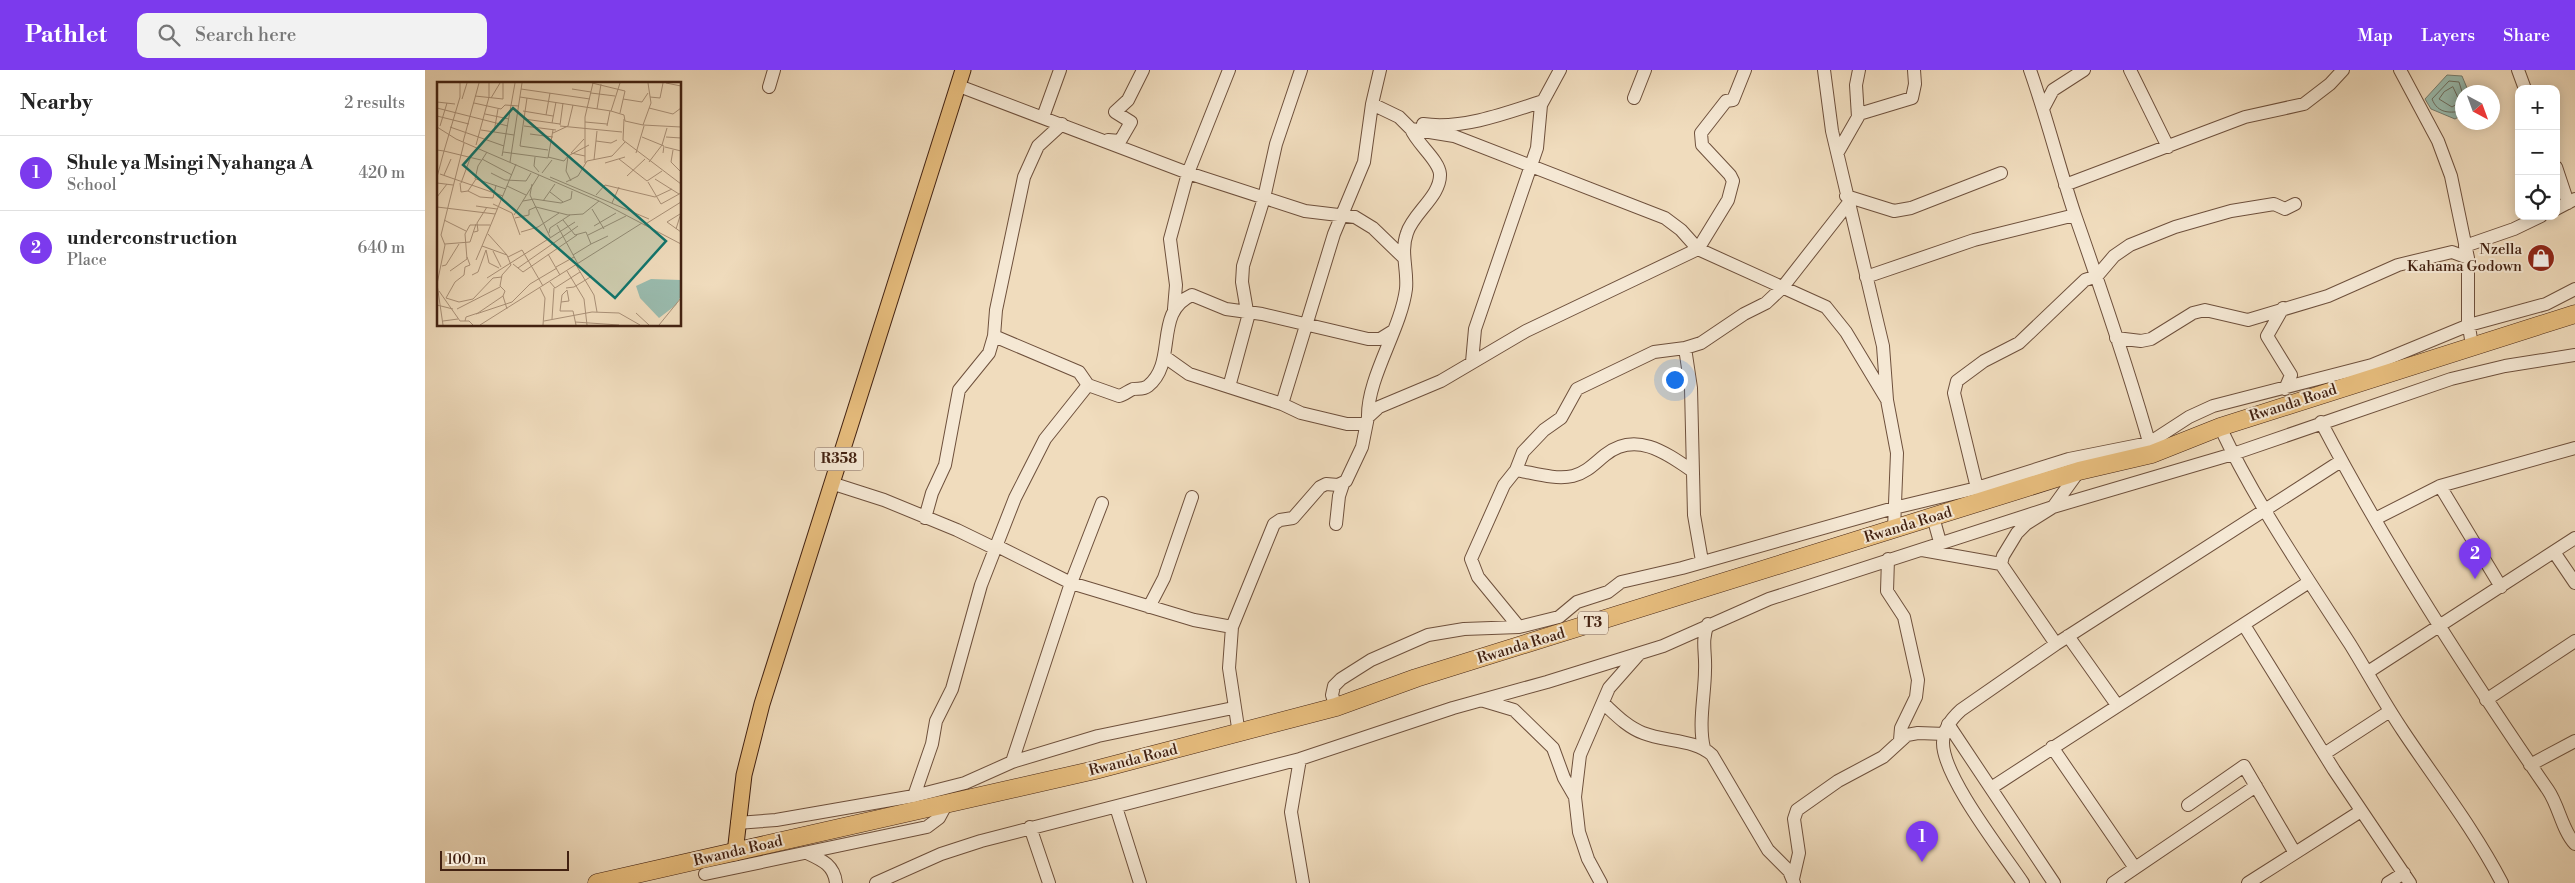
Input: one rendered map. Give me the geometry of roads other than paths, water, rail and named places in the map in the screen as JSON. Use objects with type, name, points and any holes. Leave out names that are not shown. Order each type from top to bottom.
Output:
[{"type":"highway","name":"Rwanda Road","points":[[597,883],[705,872],[735,853],[946,805],[1239,734],[1337,707],[1416,678],[2575,314]]},
{"type":"main road","name":"R358","points":[[735,853],[744,775],[762,704],[963,70]]},
{"type":"street","points":[[769,87],[775,70]]},
{"type":"street","points":[[1043,117],[1060,70]]},
{"type":"street","points":[[1100,139],[1119,142],[1131,122],[1115,112],[1128,100],[1143,70]]},
{"type":"street","points":[[994,336],[1079,372],[1088,385],[1119,396],[1132,390],[1144,388],[1155,378],[1165,357],[1166,333],[1173,309],[1176,286],[1170,239],[1188,173],[1229,70]]},
{"type":"street","points":[[1229,387],[1248,312],[1242,282],[1243,266],[1264,198],[1276,144],[1301,70]]},
{"type":"street","points":[[1282,404],[1341,213],[1364,162],[1372,104],[1381,70]]},
{"type":"street","points":[[1472,362],[1475,329],[1539,141],[1543,100],[1560,70]]},
{"type":"street","points":[[1634,98],[1645,70]]},
{"type":"street","points":[[1165,357],[1189,374],[1282,404],[1301,413],[1341,423],[1367,421],[1379,407],[1441,380],[1526,331],[1698,249],[1728,200],[1733,181],[1730,175],[1702,145],[1701,133],[1726,101],[1733,100],[1745,70]]},
{"type":"street","points":[[1824,70],[1831,132],[1838,152],[1847,200],[1883,346],[1887,400],[1897,453],[1894,529]]},
{"type":"street","points":[[1838,152],[1859,114],[1856,85],[1859,70]]},
{"type":"street","points":[[1859,114],[1912,98],[1915,84],[1914,70]]},
{"type":"street","points":[[2030,70],[2044,107],[2065,185],[2097,276],[2150,449]]},
{"type":"street","points":[[2044,107],[2053,90],[2084,70]]},
{"type":"street","points":[[2130,70],[2168,147]]},
{"type":"street","points":[[2065,185],[2245,117],[2304,104],[2343,70]]},
{"type":"street","points":[[2400,70],[2438,141],[2451,176],[2467,252],[2469,326],[2472,345]]},
{"type":"street","points":[[2518,70],[2524,85]]},
{"type":"street","points":[[959,86],[1188,173],[1305,211],[1341,213],[1362,220],[1403,257]]},
{"type":"street","points":[[1372,104],[1399,117],[1433,125],[1460,123],[1543,100]]},
{"type":"street","points":[[1336,524],[1339,496],[1343,484],[1349,478],[1352,464],[1360,452],[1371,394],[1406,291],[1403,257],[1409,227],[1437,186],[1440,176],[1437,166],[1415,138],[1411,129],[1399,117]]},
{"type":"street","points":[[925,518],[932,493],[945,465],[959,390],[989,353],[994,336],[996,310],[1024,177],[1038,146],[1062,124]]},
{"type":"street","points":[[1411,129],[1453,136],[1665,218],[1681,230],[1698,249],[1826,307],[1833,314],[1887,400]]},
{"type":"street","points":[[1847,200],[1894,211],[1911,208],[2001,173]]},
{"type":"street","points":[[2560,175],[2572,201],[2560,207]]},
{"type":"street","points":[[1519,627],[1478,577],[1471,559],[1504,485],[1516,470],[1525,448],[1544,430],[1561,418],[1573,395],[1581,386],[1603,378],[1653,352],[1685,348],[1709,338],[1744,314],[1766,303],[1782,288],[1847,200]]},
{"type":"street","points":[[1977,488],[1953,393],[1955,385],[1984,361],[2019,343],[2085,280],[2097,276],[2113,256],[2130,245],[2175,227],[2231,211],[2274,204],[2285,209],[2295,204]]},
{"type":"street","points":[[1866,277],[1974,240],[2075,215]]},
{"type":"street","points":[[2116,338],[2141,341],[2151,339],[2199,311],[2212,310],[2248,320],[2328,296],[2391,267],[2452,252],[2467,252],[2533,220]]},
{"type":"street","points":[[1337,707],[1333,695],[1334,686],[1341,679],[1371,660],[1409,642],[1445,632],[1519,627],[1563,615],[1577,602],[1608,592],[1621,582],[1676,570],[1894,508],[1977,488],[2069,459],[2150,449],[2200,411],[2372,365],[2469,326],[2541,306],[2575,289]]},
{"type":"street","points":[[1173,309],[1192,295],[1226,309],[1248,312],[1368,339],[1380,339],[1393,331]]},
{"type":"street","points":[[2283,308],[2267,336],[2291,375],[2285,389]]},
{"type":"street","points":[[1685,348],[1691,388],[1691,470],[1694,515],[1703,561]]},
{"type":"street","points":[[876,883],[957,848],[1030,827],[1116,807],[1300,759],[1481,700],[1663,646],[1708,624],[1769,599],[1940,542],[2233,454],[2321,422],[2451,379],[2505,366],[2575,355]]},
{"type":"street","points":[[914,796],[932,744],[936,721],[952,689],[995,547],[1015,498],[1045,438],[1088,385]]},
{"type":"street","points":[[2321,422],[2341,461],[2440,626],[2486,700],[2550,792],[2575,844]]},
{"type":"street","points":[[2219,427],[2266,511],[2309,582],[2368,672],[2390,711],[2474,832],[2502,883]]},
{"type":"street","points":[[1516,470],[1555,476],[1574,476],[1583,473],[1616,449],[1643,444],[1661,450],[1691,470]]},
{"type":"street","points":[[2375,519],[2440,486],[2575,448]]},
{"type":"street","points":[[2023,883],[1955,778],[1943,747],[1946,729],[1961,710],[2055,644],[2266,511],[2341,461]]},
{"type":"street","points":[[2001,564],[2003,556],[2017,533],[2026,524],[2053,507],[2079,471]]},
{"type":"street","points":[[831,483],[884,500],[957,530],[1071,582],[1208,624],[1232,627]]},
{"type":"street","points":[[1239,734],[1233,708],[1229,668],[1232,627],[1273,524],[1280,520],[1293,518],[1323,485],[1343,484]]},
{"type":"street","points":[[2440,486],[2501,587]]},
{"type":"street","points":[[1149,607],[1164,578],[1192,497]]},
{"type":"street","points":[[1012,762],[1071,582],[1102,503]]},
{"type":"street","points":[[1933,517],[1940,542]]},
{"type":"street","points":[[2368,672],[2575,538]]},
{"type":"street","points":[[1917,550],[1943,552],[2001,564],[2055,644]]},
{"type":"street","points":[[2555,552],[2575,583]]},
{"type":"street","points":[[1888,559],[1887,590],[1904,617],[1918,680],[1916,697],[1901,728],[1900,740]]},
{"type":"street","points":[[1991,788],[2117,705],[2244,626],[2309,582]]},
{"type":"street","points":[[1704,748],[1701,734],[1705,668],[1703,641],[1708,624]]},
{"type":"street","points":[[2244,626],[2324,754],[2407,878],[2388,883]]},
{"type":"street","points":[[2068,636],[2117,705]]},
{"type":"street","points":[[2486,700],[2575,641]]},
{"type":"street","points":[[1601,883],[1588,859],[1579,832],[1575,797],[1580,755],[1616,678],[1640,653]]},
{"type":"street","points":[[1481,700],[1514,710],[1553,748],[1564,778],[1575,797]]},
{"type":"street","points":[[1603,703],[1629,726],[1642,733],[1704,748],[1712,755],[1768,850],[1794,881]]},
{"type":"street","points":[[737,824],[776,820],[914,796],[965,783],[1012,762],[1098,736],[1233,708]]},
{"type":"street","points":[[2324,754],[2390,711]]},
{"type":"street","points":[[1794,881],[1799,853],[1794,819],[1797,810],[1838,781],[1883,757],[1900,740],[1912,734],[1946,729]]},
{"type":"street","points":[[1946,729],[1991,788],[2053,883]]},
{"type":"street","points":[[2530,765],[2575,741]]},
{"type":"street","points":[[2052,747],[2135,868]]},
{"type":"street","points":[[1300,759],[1291,812],[1303,883]]},
{"type":"street","points":[[2188,805],[2244,766],[2295,852]]},
{"type":"street","points":[[2113,883],[2256,786]]},
{"type":"street","points":[[705,872],[807,853],[927,827],[939,818],[946,805]]},
{"type":"street","points":[[1116,807],[1140,883]]},
{"type":"street","points":[[2248,883],[2361,811]]},
{"type":"street","points":[[1030,827],[1049,883]]},
{"type":"street","points":[[807,853],[827,862],[835,874],[836,883]]},
{"type":"water","points":[[2447,75],[2462,76],[2466,85],[2455,85],[2455,119],[2431,109],[2425,99]]},
{"type":"place","name":"Nzella Kahama Godown","points":[[2541,258]]},
{"type":"place","name":"underconstruction","points":[[2475,579]]},
{"type":"place","name":"Shule ya Msingi Nyahanga A","points":[[1922,862]]}]
